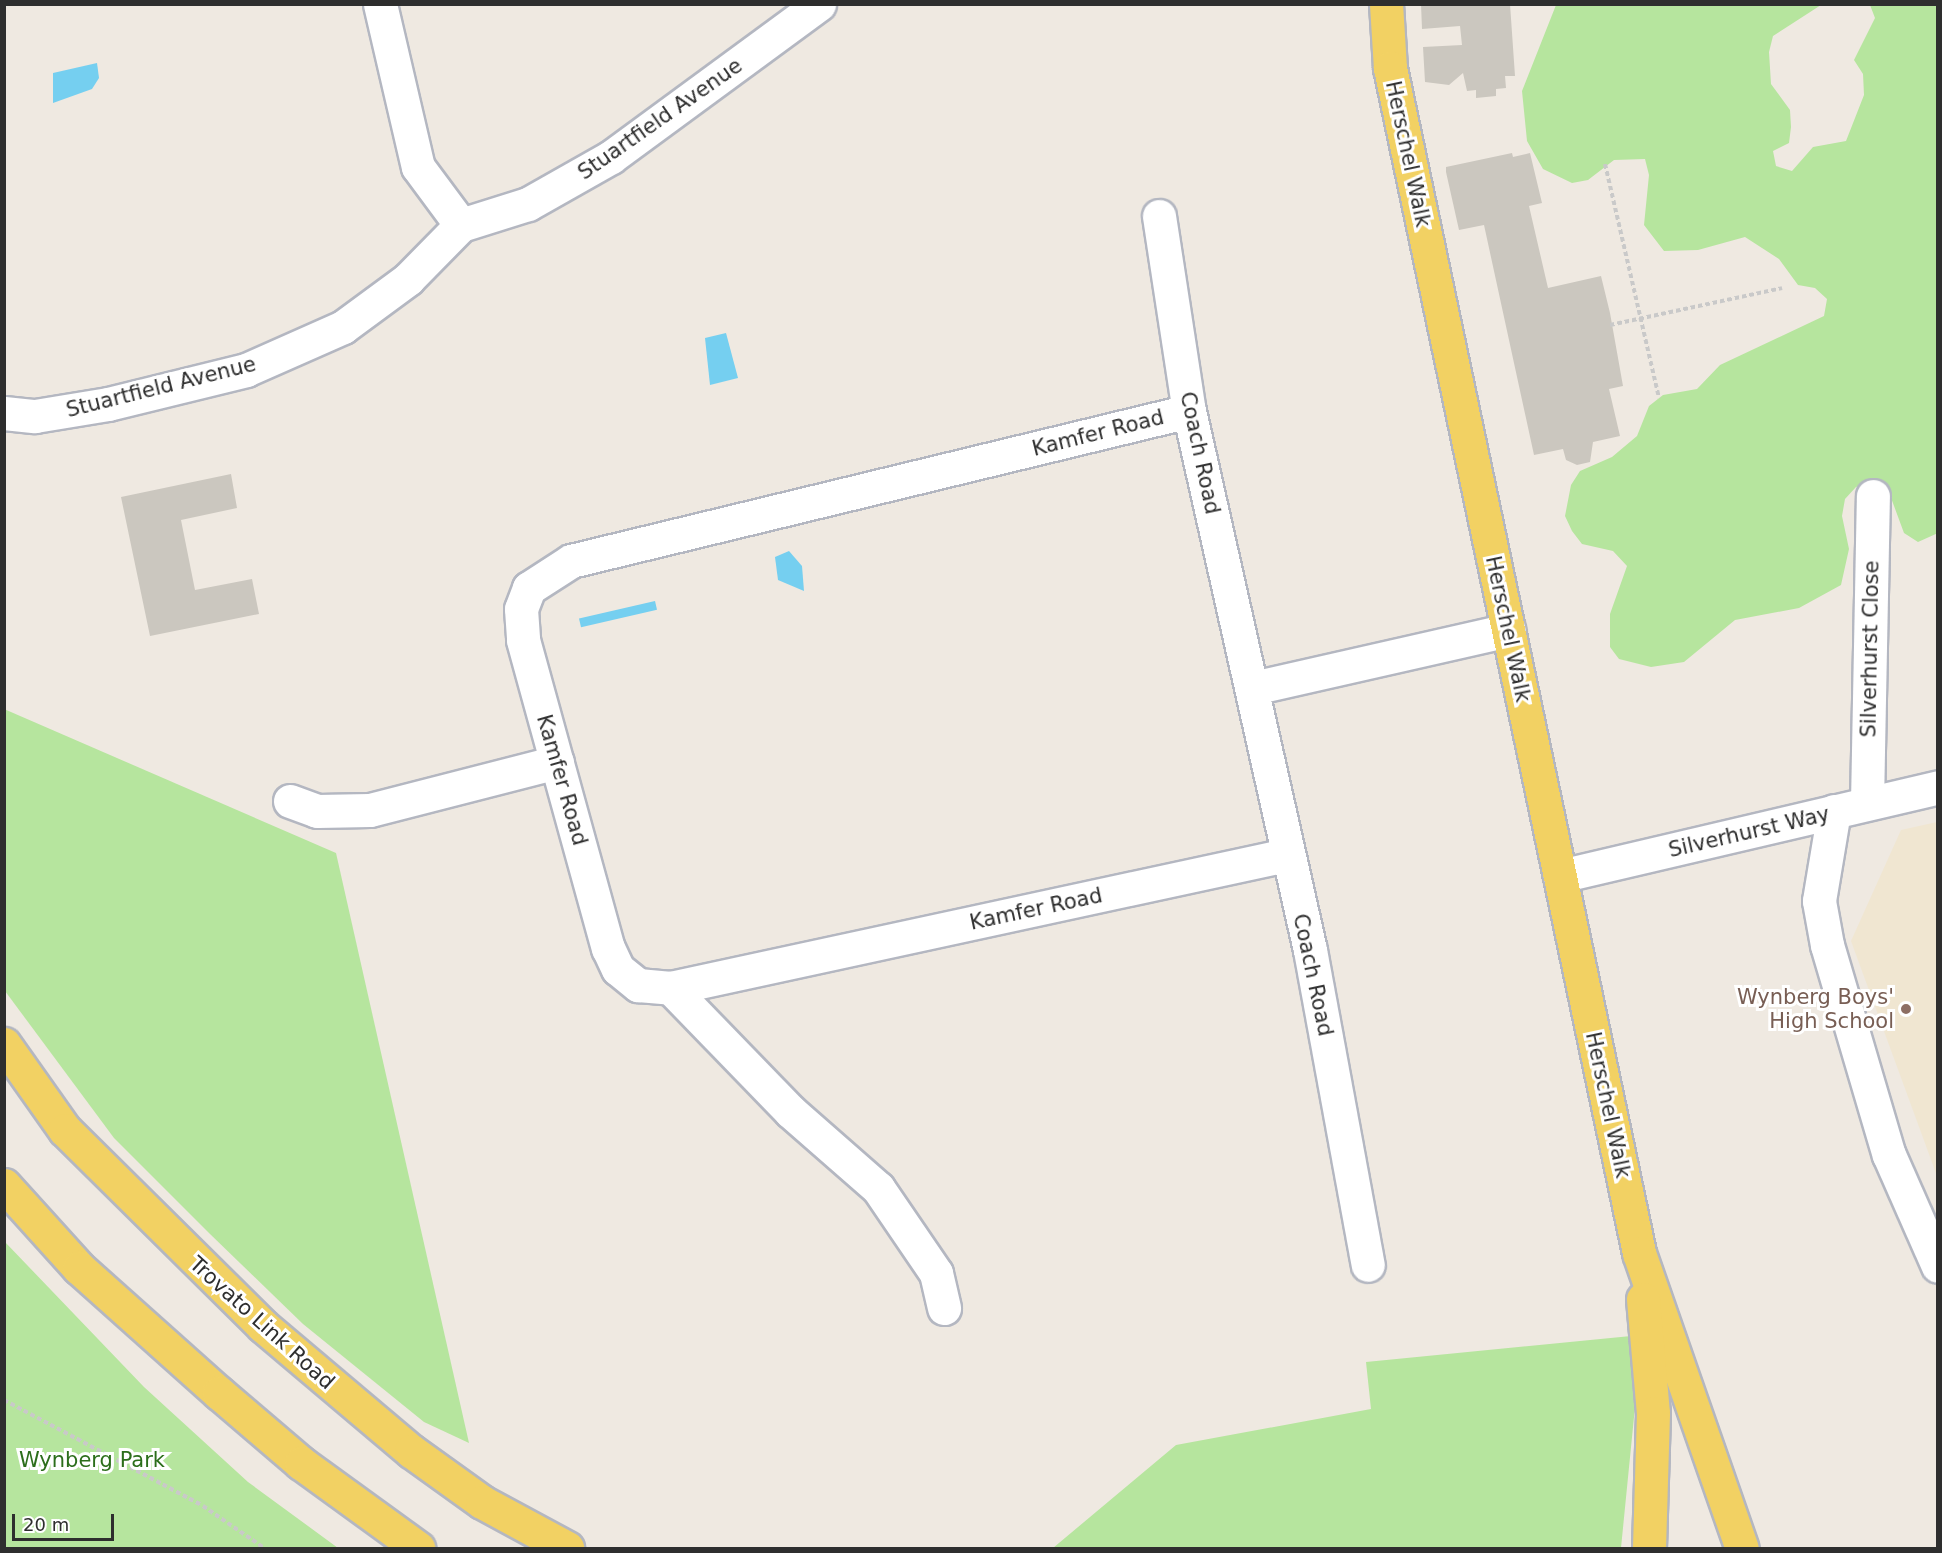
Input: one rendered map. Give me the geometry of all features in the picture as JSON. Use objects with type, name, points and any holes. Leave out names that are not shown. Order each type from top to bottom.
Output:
[{"type":"main road","name":"Herschel Walk","points":[[1386,4],[1390,68],[1639,1253],[1653,1413],[1647,1542]]},
{"type":"main road","name":"Trovato Link Road","points":[[4,1044],[73,1138],[263,1326],[411,1451],[482,1502],[567,1548]]},
{"type":"main road","points":[[4,1185],[79,1269],[219,1393],[310,1470],[418,1548]]},
{"type":"main road","name":"Herschel Walk","points":[[1639,1253],[1742,1548]]},
{"type":"street","points":[[380,4],[418,167],[461,225]]},
{"type":"street","name":"Stuartfield Avenue","points":[[4,413],[34,416],[108,404],[246,370],[343,327],[408,279],[461,225],[528,204],[611,157],[819,4]]},
{"type":"street","name":"Coach Road","points":[[1160,216],[1189,411],[1253,688],[1286,855],[1310,950],[1368,1264]]},
{"type":"street","name":"Kamfer Road","points":[[1189,411],[571,561],[543,575],[529,588],[521,609],[523,640],[618,969],[638,985],[671,988],[1286,855]]},
{"type":"street","name":"Silverhurst Close","points":[[1867,803],[1873,496]]},
{"type":"street","points":[[1253,688],[1509,630]]},
{"type":"street","points":[[290,801],[317,811],[370,810],[557,762]]},
{"type":"street","name":"Silverhurst Way","points":[[1560,876],[1938,787]]},
{"type":"street","points":[[1834,812],[1819,901],[1827,945],[1889,1155],[1938,1266]]},
{"type":"street","points":[[671,988],[790,1111],[878,1188],[936,1273],[944,1308]]},
{"type":"path","points":[[1605,164],[1659,398]]},
{"type":"path","points":[[1610,324],[1782,288]]},
{"type":"path","points":[[4,1400],[203,1506],[264,1548]]},
{"type":"shaded area","name":"Wynberg Boys' High School","points":[[1938,822],[1937,1176],[1851,941],[1901,830]]},
{"type":"green space","points":[[1556,5],[1821,5],[1773,36],[1769,52],[1771,84],[1790,110],[1791,127],[1789,143],[1773,151],[1776,166],[1792,171],[1813,147],[1846,141],[1864,95],[1863,74],[1854,60],[1875,18],[1870,5],[1937,5],[1938,533],[1918,542],[1904,533],[1887,487],[1872,483],[1856,487],[1845,499],[1842,516],[1849,549],[1841,585],[1799,608],[1735,620],[1684,662],[1651,667],[1619,659],[1610,647],[1610,614],[1627,566],[1613,551],[1582,544],[1572,531],[1565,516],[1571,485],[1580,471],[1612,457],[1637,436],[1649,406],[1663,395],[1697,389],[1720,365],[1824,316],[1827,299],[1815,288],[1798,285],[1779,259],[1745,237],[1698,250],[1664,251],[1644,225],[1649,175],[1645,159],[1614,160],[1588,180],[1572,183],[1543,169],[1527,141],[1522,91]]},
{"type":"green space","points":[[4,709],[336,853],[469,1443],[424,1422],[303,1324],[210,1234],[114,1138],[5,991]]},
{"type":"green space","name":"Wynberg Park","points":[[5,1242],[144,1387],[248,1482],[338,1548],[5,1548]]},
{"type":"green space","points":[[1631,1336],[1635,1407],[1621,1548],[1053,1548],[1176,1445],[1371,1409],[1366,1362]]},
{"type":"water","points":[[97,63],[99,78],[92,89],[53,103],[53,73]]},
{"type":"water","points":[[726,333],[738,378],[710,385],[705,338]]},
{"type":"water","points":[[789,551],[802,566],[804,591],[778,580],[775,557]]},
{"type":"water","points":[[655,601],[657,610],[581,627],[579,619]]},
{"type":"building","points":[[1421,4],[1510,4],[1515,76],[1505,76],[1506,88],[1496,89],[1496,96],[1476,98],[1476,90],[1467,91],[1463,73],[1449,85],[1425,82],[1423,47],[1462,45],[1460,26],[1422,29]]},
{"type":"building","points":[[1512,153],[1513,157],[1530,153],[1542,203],[1529,206],[1548,288],[1601,276],[1610,313],[1623,386],[1609,389],[1620,436],[1593,442],[1590,462],[1577,465],[1566,460],[1563,449],[1534,455],[1484,225],[1459,230],[1446,172],[1446,167]]},
{"type":"building","points":[[231,474],[237,508],[181,520],[195,590],[252,579],[259,614],[150,636],[121,497]]},
{"type":"place","name":"Wynberg Boys' High School","points":[[1906,1009]]}]
